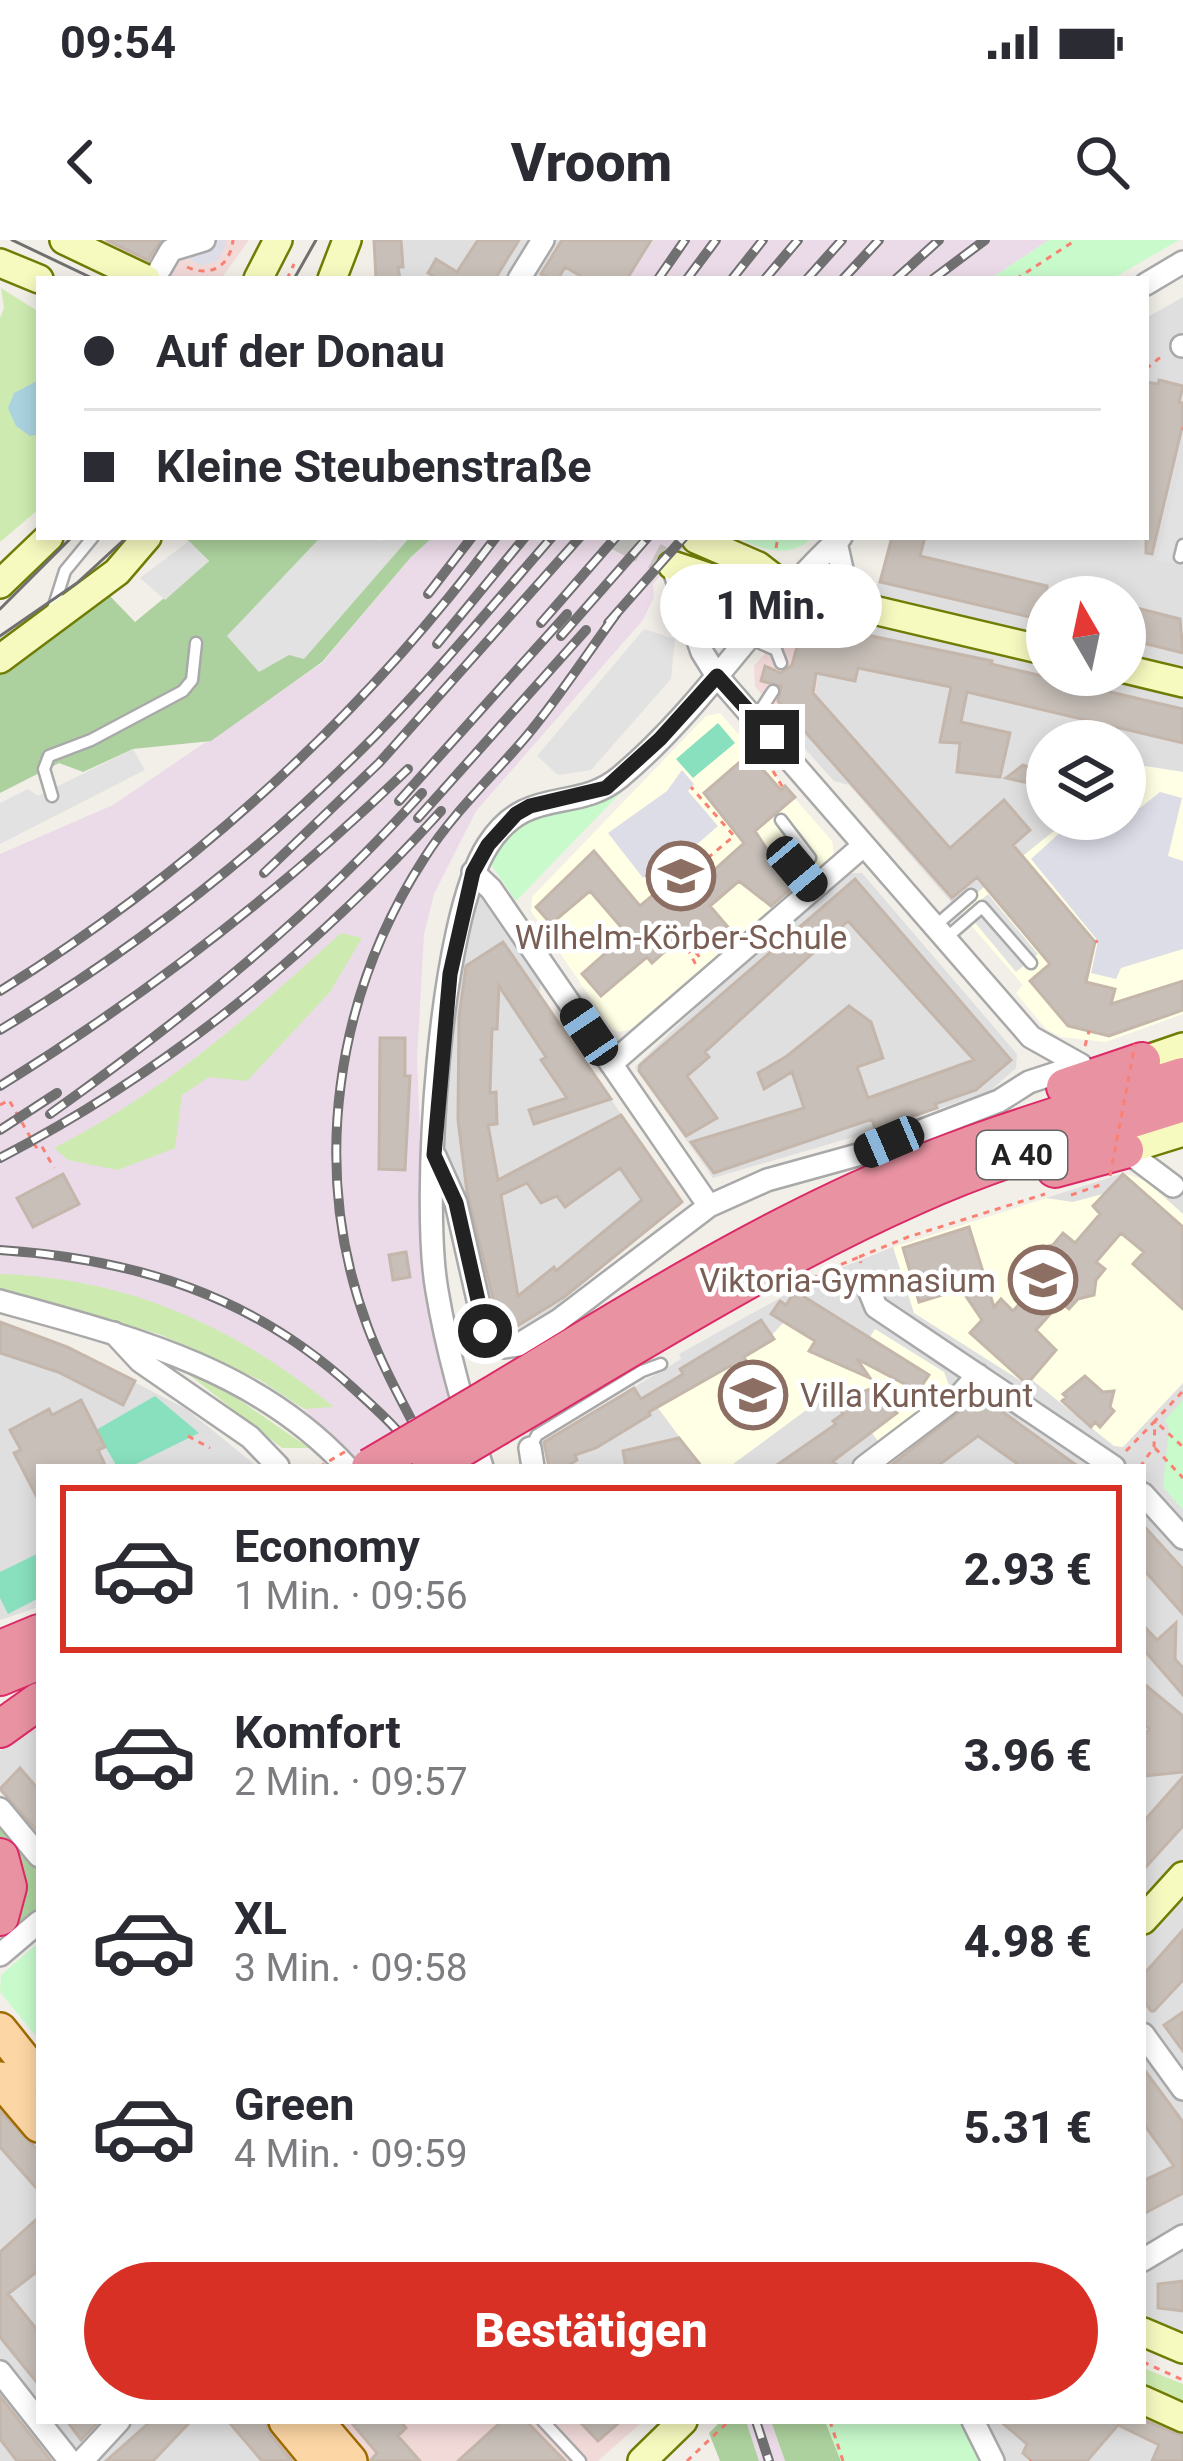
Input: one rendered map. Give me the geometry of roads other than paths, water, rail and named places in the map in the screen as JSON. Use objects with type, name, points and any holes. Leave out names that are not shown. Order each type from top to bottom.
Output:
[{"type":"highway","points":[[931,1161],[1052,1091],[1138,1052]]},
{"type":"highway","name":"A 40","points":[[433,1464],[494,1411],[712,1263],[841,1198],[931,1161],[1183,1076]]},
{"type":"highway","name":"A 40","points":[[377,1464],[494,1411],[914,1196],[1183,1103]]},
{"type":"highway","points":[[867,1220],[1118,1163]]},
{"type":"highway","points":[[0,1729],[36,1703]]},
{"type":"highway","points":[[0,1857],[8,1887],[0,1917]]},
{"type":"main road","points":[[64,240],[153,274]]},
{"type":"main road","points":[[260,276],[278,240]]},
{"type":"main road","points":[[0,263],[36,278]]},
{"type":"main road","points":[[0,584],[46,540]]},
{"type":"main road","points":[[0,658],[117,572],[144,540]]},
{"type":"main road","points":[[697,540],[758,566],[789,590]]},
{"type":"main road","points":[[672,565],[741,589],[789,590],[1026,646]]},
{"type":"main road","points":[[1146,674],[1183,683]]},
{"type":"main road","points":[[1138,1052],[1183,1048]]},
{"type":"main road","points":[[1118,1163],[1183,1132]]},
{"type":"main road","points":[[1146,1917],[1183,1876]]},
{"type":"main road","points":[[0,2030],[36,2075]]},
{"type":"main road","points":[[0,2078],[36,2121]]},
{"type":"main road","points":[[1146,2333],[1183,2349]]},
{"type":"main road","points":[[1146,2401],[1183,2418]]},
{"type":"main road","points":[[288,2424],[319,2461]]},
{"type":"main road","points":[[319,2424],[350,2461]]},
{"type":"main road","points":[[642,2461],[680,2424]]},
{"type":"street","points":[[153,274],[171,250],[204,240]]},
{"type":"street","points":[[521,276],[543,240]]},
{"type":"street","points":[[1149,282],[1183,262]]},
{"type":"street","points":[[481,1464],[436,1290],[429,1222],[450,974],[473,872],[488,845],[516,814],[530,806],[606,788],[660,739],[838,540]]},
{"type":"street","points":[[839,540],[850,605]]},
{"type":"street","points":[[672,565],[702,652],[717,676],[1031,1037],[1083,1056]]},
{"type":"street","points":[[611,1064],[863,846]]},
{"type":"street","points":[[473,872],[491,889],[709,1206]]},
{"type":"street","points":[[1029,1082],[1031,1037]]},
{"type":"street","points":[[434,1155],[456,1203],[480,1315],[494,1344],[518,1345],[559,1320],[709,1206],[766,1180],[846,1160],[999,1101],[1083,1056],[1138,1052]]},
{"type":"street","points":[[1118,1163],[1178,1190],[1175,1160]]},
{"type":"street","points":[[867,1286],[876,1307],[1111,1464]]},
{"type":"street","points":[[0,1301],[202,1364],[296,1418],[344,1464]]},
{"type":"street","points":[[113,1333],[140,1361],[215,1410],[276,1464]]},
{"type":"street","points":[[868,1464],[962,1393],[978,1375]]},
{"type":"street","points":[[1146,1497],[1183,1538]]},
{"type":"street","points":[[0,1809],[36,1852]]},
{"type":"street","points":[[0,1955],[36,1925]]},
{"type":"street","points":[[1146,2038],[1183,2089]]},
{"type":"street","points":[[1146,2257],[1183,2236]]},
{"type":"street","points":[[0,2372],[36,2418]]},
{"type":"street","points":[[41,2424],[70,2461]]},
{"type":"street","points":[[82,2461],[116,2424]]},
{"type":"street","points":[[978,2427],[993,2461]]},
{"type":"lane","points":[[49,621],[65,571],[91,540]]},
{"type":"lane","points":[[756,631],[776,650],[781,663]]},
{"type":"lane","points":[[52,796],[44,769],[49,756],[91,740],[183,691],[192,680],[196,643]]},
{"type":"lane","points":[[756,717],[773,692]]},
{"type":"lane","points":[[781,820],[810,858],[797,869],[815,891]]},
{"type":"lane","points":[[939,933],[971,895]]},
{"type":"lane","points":[[939,933],[982,907],[1031,963]]},
{"type":"lane","points":[[531,1458],[537,1435],[661,1364]]},
{"type":"lane","points":[[546,2424],[580,2461]]},
{"type":"water","points":[[36,382],[36,435],[30,436],[16,426],[8,408],[14,393]]},
{"type":"tunnel","points":[[624,540],[672,565]]},
{"type":"tram line","points":[[12,240],[88,276]]},
{"type":"tram line","points":[[296,276],[316,240]]},
{"type":"tram line","points":[[0,609],[69,540]]},
{"type":"tram line","points":[[0,636],[77,583],[124,540]]},
{"type":"railway","points":[[660,276],[685,240]]},
{"type":"railway","points":[[689,276],[716,240]]},
{"type":"railway","points":[[734,276],[763,240]]},
{"type":"railway","points":[[768,276],[798,240]]},
{"type":"railway","points":[[810,276],[842,240]]},
{"type":"railway","points":[[846,276],[879,240]]},
{"type":"railway","points":[[899,276],[939,240]]},
{"type":"railway","points":[[937,276],[985,240]]},
{"type":"railway","points":[[428,594],[470,540]]},
{"type":"railway","points":[[0,991],[139,895],[269,787],[388,668],[494,540]]},
{"type":"railway","points":[[437,644],[523,540]]},
{"type":"railway","points":[[0,1030],[149,931],[288,818],[398,712],[549,540]]},
{"type":"railway","points":[[264,873],[379,763],[577,540]]},
{"type":"railway","points":[[541,623],[613,540]]},
{"type":"railway","points":[[561,636],[645,540]]},
{"type":"railway","points":[[608,623],[681,540]]},
{"type":"railway","points":[[434,1464],[375,1346],[350,1268],[339,1207],[336,1146],[352,1025],[394,911],[425,857],[537,723],[617,613]]},
{"type":"railway","points":[[399,801],[567,614]]},
{"type":"railway","points":[[418,818],[586,630]]},
{"type":"railway","points":[[0,1086],[108,1015],[212,938],[313,856],[408,769]]},
{"type":"railway","points":[[50,1114],[245,964],[336,882],[422,793]]},
{"type":"railway","points":[[0,1158],[123,1086],[236,1004],[342,913],[441,811]]},
{"type":"railway","points":[[0,1130],[57,1093]]},
{"type":"railway","points":[[0,1250],[98,1262],[144,1273],[233,1306],[314,1356],[379,1412],[417,1455]]},
{"type":"railway","points":[[757,2424],[769,2461]]},
{"type":"place","name":"Wilhelm-Körber-Schule","points":[[681,876]]},
{"type":"place","name":"Viktoria-Gymnasium","points":[[1043,1280]]},
{"type":"place","name":"Villa Kunterbunt","points":[[753,1395]]}]
